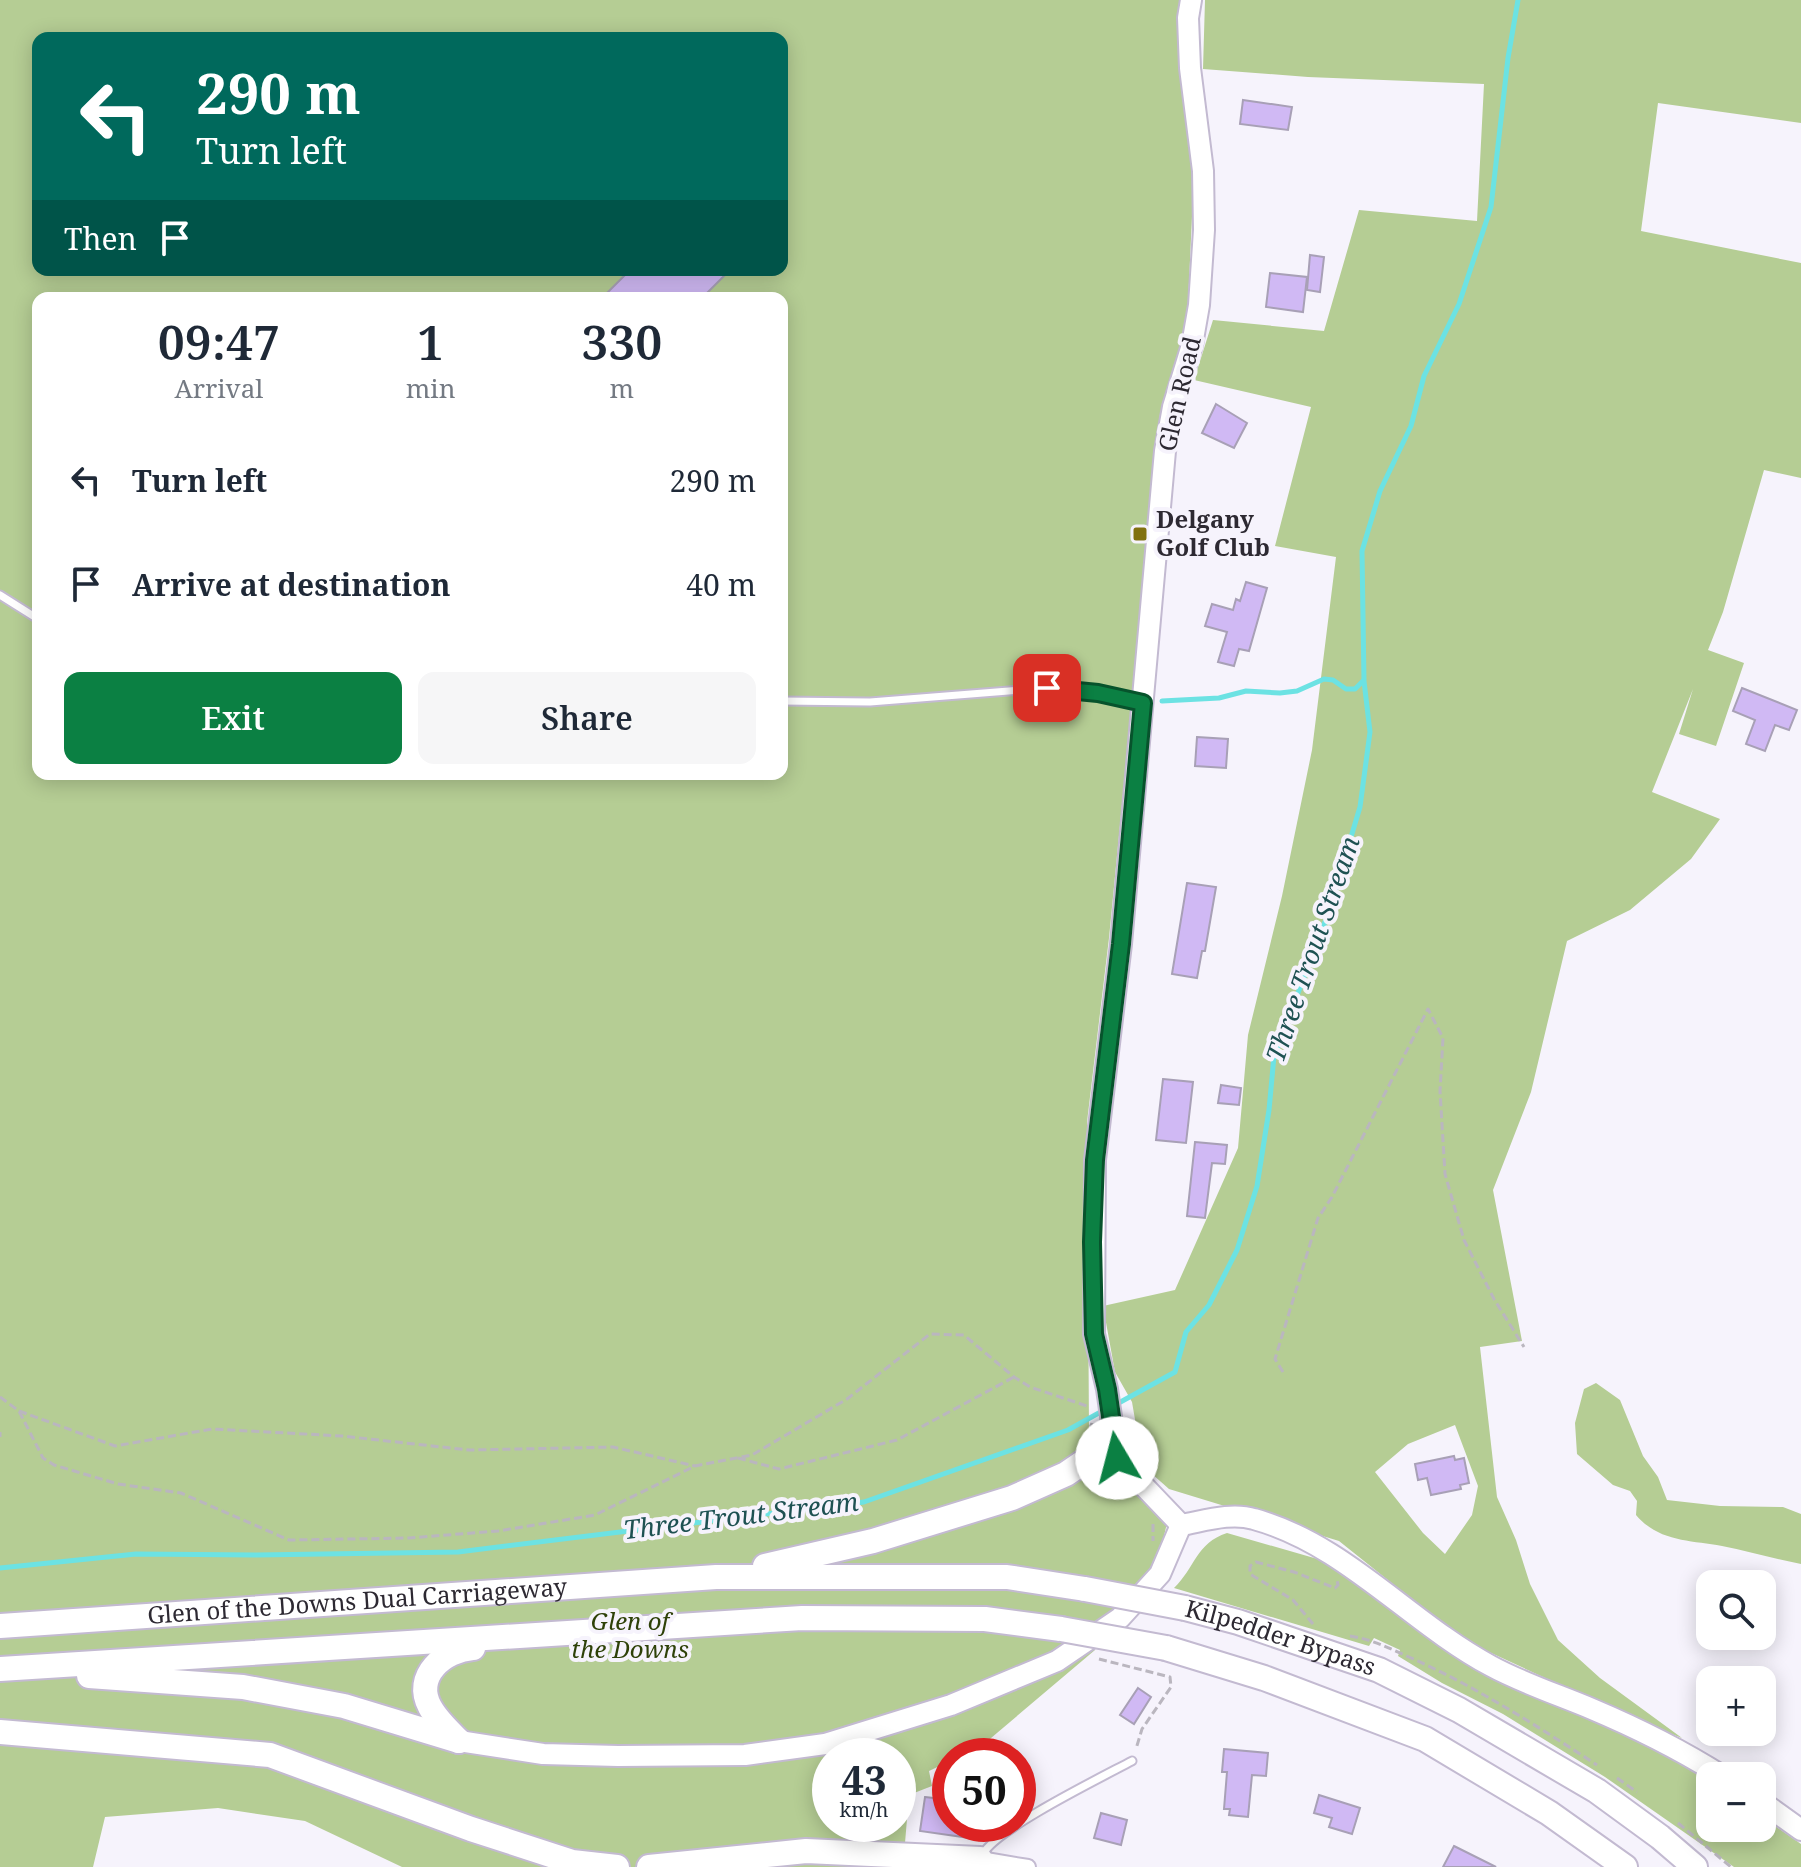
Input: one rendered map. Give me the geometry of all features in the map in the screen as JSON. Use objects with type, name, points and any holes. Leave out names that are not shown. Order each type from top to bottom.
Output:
[{"type":"highway","points":[[716,1577],[873,1541],[1012,1498],[1066,1474],[1097,1456],[1117,1458]]},
{"type":"highway","name":"Kilpedder Bypass","points":[[716,1577],[1007,1577],[1185,1608],[1238,1622],[1379,1670],[1459,1710],[1597,1791],[1695,1867]]},
{"type":"highway","name":"Glen of the Downs Dual Carriageway","points":[[0,1626],[716,1577]]},
{"type":"highway","name":"Kilpedder Bypass","points":[[641,1628],[802,1618],[985,1619],[1166,1648],[1264,1678],[1425,1739],[1549,1813],[1625,1867]]},
{"type":"highway","points":[[459,1741],[431,1709],[426,1690],[430,1671],[449,1653],[468,1648],[593,1642],[641,1628]]},
{"type":"highway","name":"Glen of the Downs Dual Carriageway","points":[[0,1669],[641,1628]]},
{"type":"highway","points":[[0,1679],[93,1676],[243,1687],[344,1706],[459,1741]]},
{"type":"highway","points":[[0,1732],[270,1755],[471,1829],[572,1862],[617,1867]]},
{"type":"highway","points":[[649,1867],[806,1851],[976,1863]]},
{"type":"main road","name":"Glen Road","points":[[1117,1458],[1102,1424],[1107,1389],[1094,1334],[1092,1242],[1095,1160],[1121,944],[1165,451],[1199,305],[1204,230],[1203,175],[1190,68],[1188,18],[1191,0]]},
{"type":"main road","points":[[1117,1458],[1181,1525]]},
{"type":"main road","points":[[1181,1525],[1235,1517],[1252,1518],[1307,1540],[1380,1588],[1459,1648],[1493,1668],[1597,1711],[1698,1762]]},
{"type":"main road","points":[[459,1741],[543,1754],[644,1757],[745,1755],[825,1744],[951,1705],[1057,1661],[1120,1618],[1160,1574],[1181,1525]]},
{"type":"main road","points":[[1776,1812],[1801,1830]]},
{"type":"street","points":[[976,1863],[1028,1867]]},
{"type":"lane","points":[[0,595],[32,615]]},
{"type":"lane","points":[[788,701],[870,702],[1047,688],[1098,693],[1143,703]]},
{"type":"lane","points":[[976,1863],[987,1846],[1015,1827],[1132,1761]]},
{"type":"path","points":[[1283,1372],[1275,1359],[1318,1218],[1354,1156],[1428,1009],[1443,1038],[1440,1091],[1445,1174],[1464,1240],[1494,1299],[1524,1347]]},
{"type":"path","points":[[19,1411],[43,1458],[54,1465],[118,1484],[181,1493],[289,1540],[409,1538],[498,1531],[595,1515],[695,1466],[752,1455],[847,1399],[930,1334],[964,1335],[1030,1387],[1094,1409]]},
{"type":"path","points":[[737,1458],[779,1469],[897,1440],[1014,1377]]},
{"type":"path","points":[[0,1397],[19,1411],[115,1446],[212,1429],[342,1436],[469,1450],[613,1447],[695,1466]]},
{"type":"path","points":[[1080,1447],[1102,1424]]},
{"type":"path","points":[[1152,1519],[1152,1549],[1167,1558]]},
{"type":"path","points":[[1322,1627],[1312,1624],[1293,1600],[1250,1574],[1250,1566],[1256,1562],[1281,1568],[1335,1588],[1338,1585],[1336,1578]]},
{"type":"path","points":[[1347,1636],[1364,1638],[1439,1671],[1523,1718],[1602,1768]]},
{"type":"path","points":[[1093,1657],[1170,1677],[1171,1687],[1142,1729],[1132,1761]]},
{"type":"path","points":[[1612,1775],[1645,1798]]},
{"type":"path","points":[[1678,1823],[1731,1867]]},
{"type":"green space","name":"Glen of the Downs","points":[[0,0],[1185,0],[1178,42],[1194,173],[1188,304],[1181,351],[1160,414],[1109,938],[1087,1122],[1089,1432],[1105,1470],[1137,1492],[1167,1523],[1156,1571],[1084,1648],[1095,1650],[991,1738],[932,1738],[932,1770],[929,1771],[932,1786],[916,1792],[916,1738],[812,1738],[812,1842],[905,1842],[903,1867],[402,1867],[305,1821],[218,1808],[105,1817],[93,1867],[0,1867]]},
{"type":"green space","points":[[1205,0],[1801,0],[1801,123],[1658,103],[1641,231],[1801,263],[1801,478],[1764,470],[1723,612],[1708,650],[1744,663],[1716,746],[1679,734],[1693,689],[1652,792],[1720,819],[1691,859],[1630,910],[1567,941],[1531,1092],[1493,1190],[1522,1341],[1480,1347],[1497,1497],[1516,1540],[1530,1584],[1558,1640],[1600,1678],[1682,1738],[1647,1725],[1463,1640],[1339,1541],[1169,1489],[1143,1466],[1132,1402],[1115,1372],[1103,1306],[1175,1290],[1238,1148],[1248,1035],[1282,896],[1312,750],[1336,557],[1275,546],[1311,407],[1194,380],[1213,320],[1324,331],[1359,210],[1477,221],[1484,84],[1203,69]],"holes":[[[1455,1425],[1478,1486],[1472,1515],[1445,1554],[1423,1533],[1375,1472],[1408,1444]]]},
{"type":"green space","points":[[1596,1383],[1620,1400],[1643,1456],[1658,1477],[1667,1500],[1720,1506],[1783,1507],[1801,1514],[1801,1564],[1676,1538],[1645,1524],[1636,1515],[1637,1501],[1630,1491],[1613,1485],[1577,1454],[1575,1423],[1584,1389]]},
{"type":"green space","points":[[1227,1533],[1321,1560],[1375,1594],[1473,1669],[1616,1728],[1683,1761],[1696,1770],[1696,1840],[1605,1777],[1503,1714],[1398,1656],[1400,1650],[1374,1638],[1369,1646],[1174,1588],[1202,1550]]},
{"type":"green space","points":[[1776,1827],[1801,1844],[1801,1867],[1734,1867],[1698,1842],[1776,1842]]},
{"type":"building","points":[[1243,100],[1292,107],[1288,130],[1240,124]]},
{"type":"building","points":[[1310,255],[1324,257],[1320,292],[1307,290]]},
{"type":"building","points":[[1270,273],[1307,277],[1303,312],[1266,307]]},
{"type":"building","points":[[624,276],[724,276],[708,292],[608,292]]},
{"type":"building","points":[[1216,404],[1247,423],[1234,448],[1202,433]]},
{"type":"building","points":[[1246,582],[1267,588],[1249,651],[1239,649],[1234,666],[1218,662],[1227,632],[1205,626],[1212,604],[1233,610],[1236,599],[1240,601]]},
{"type":"building","points":[[1742,688],[1797,710],[1789,730],[1775,725],[1765,751],[1746,744],[1755,720],[1733,711]]},
{"type":"building","points":[[1197,737],[1228,739],[1226,768],[1195,766]]},
{"type":"building","points":[[1187,883],[1216,887],[1197,978],[1172,974]]},
{"type":"building","points":[[1163,1079],[1193,1082],[1186,1143],[1156,1140]]},
{"type":"building","points":[[1221,1085],[1241,1088],[1239,1105],[1218,1103]]},
{"type":"building","points":[[1195,1142],[1227,1145],[1225,1164],[1212,1163],[1205,1218],[1187,1216]]},
{"type":"building","points":[[1454,1456],[1455,1460],[1464,1458],[1469,1483],[1460,1485],[1461,1489],[1431,1495],[1427,1478],[1418,1480],[1415,1464]]},
{"type":"building","points":[[1138,1688],[1151,1697],[1134,1724],[1120,1715]]},
{"type":"building","points":[[1224,1749],[1268,1753],[1266,1776],[1252,1775],[1248,1817],[1229,1815],[1230,1809],[1224,1809],[1227,1772],[1222,1772]]},
{"type":"building","points":[[1319,1795],[1360,1808],[1352,1834],[1329,1827],[1332,1818],[1314,1813]]},
{"type":"building","points":[[925,1797],[932,1798],[932,1833],[920,1831]]},
{"type":"building","points":[[1101,1813],[1127,1820],[1121,1845],[1094,1838]]},
{"type":"building","points":[[1454,1846],[1496,1867],[1443,1867]]},
{"type":"waterway","name":"Three Trout Stream","points":[[1115,1405],[1175,1372],[1186,1332],[1209,1305],[1237,1250],[1257,1186],[1274,1056],[1328,914],[1360,807],[1370,732],[1364,681],[1362,551],[1380,491],[1411,426],[1424,376],[1459,304],[1491,207],[1508,58],[1518,0]]},
{"type":"waterway","points":[[1162,701],[1219,698],[1246,691],[1297,691],[1324,679],[1333,680],[1346,689],[1355,689],[1363,681]]},
{"type":"waterway","name":"Three Trout Stream","points":[[0,1568],[136,1554],[458,1552],[864,1502],[1068,1430],[1106,1409]]},
{"type":"place","name":"Delgany Golf Club","points":[[1140,534]]},
{"type":"route","points":[[1047,688],[1098,693],[1143,703],[1121,944],[1095,1160],[1092,1242],[1094,1334],[1107,1389],[1117,1458]]}]
